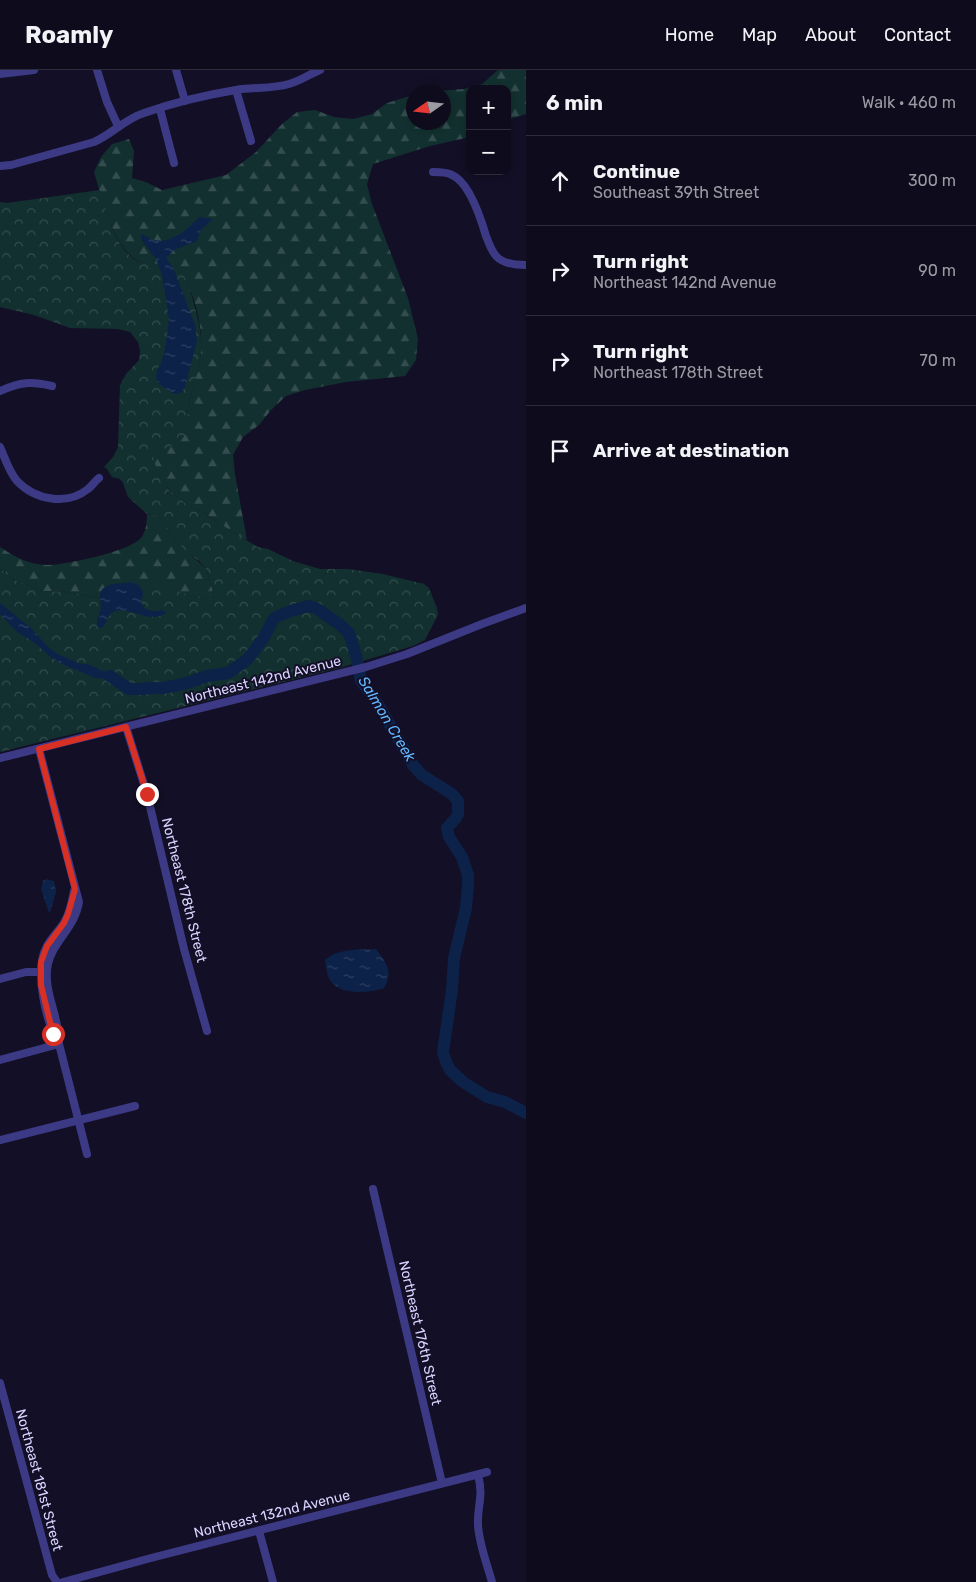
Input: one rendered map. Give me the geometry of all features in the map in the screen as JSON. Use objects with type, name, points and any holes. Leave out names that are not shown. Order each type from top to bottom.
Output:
[{"type":"street","points":[[0,74],[34,70]]},
{"type":"street","points":[[98,70],[107,102],[118,126]]},
{"type":"street","points":[[176,70],[186,101]]},
{"type":"street","points":[[0,166],[11,165],[94,142],[118,126],[142,114],[160,108],[236,90],[292,84],[320,70]]},
{"type":"street","points":[[236,90],[251,141]]},
{"type":"street","points":[[160,108],[174,163]]},
{"type":"street","points":[[433,172],[453,175],[460,181],[475,204],[488,241],[496,256],[508,263],[526,265]]},
{"type":"street","points":[[0,391],[16,384],[36,382],[52,386]]},
{"type":"street","points":[[0,447],[8,467],[16,480],[28,490],[44,498],[60,500],[76,496],[88,489],[98,478]]},
{"type":"street","name":"Northeast 142nd Avenue","points":[[0,758],[366,667],[407,654],[526,608]]},
{"type":"street","name":"Northeast 178th Street","points":[[126,727],[147,794],[184,949],[207,1032]]},
{"type":"street","points":[[39,749],[75,889],[68,914],[44,952],[42,990],[53,1034],[59,1044],[87,1154]]},
{"type":"street","points":[[0,978],[26,972],[44,972]]},
{"type":"street","points":[[0,1060],[59,1044]]},
{"type":"street","points":[[0,1140],[135,1106]]},
{"type":"street","name":"Northeast 176th Street","points":[[374,1189],[442,1483]]},
{"type":"street","name":"Northeast 181st Street","points":[[0,1383],[52,1575],[57,1582]]},
{"type":"street","name":"Northeast 132nd Avenue","points":[[64,1582],[487,1472]]},
{"type":"street","points":[[478,1475],[482,1495],[478,1527],[492,1582]]},
{"type":"street","points":[[259,1530],[273,1582]]},
{"type":"green space","points":[[498,70],[526,70],[526,114],[511,119],[511,85],[478,85]]},
{"type":"green space","points":[[466,88],[466,138],[430,146],[373,164],[367,184],[372,204],[408,298],[418,339],[416,360],[405,376],[346,382],[305,390],[286,396],[259,425],[243,437],[233,455],[247,540],[186,504],[163,482],[156,469],[153,455],[187,431],[188,408],[200,356],[201,338],[198,315],[191,292],[174,265],[143,263],[133,258],[124,249],[105,210],[94,172],[101,157],[112,144],[129,139],[134,151],[132,178],[162,190],[226,175],[256,152],[282,124],[297,112],[315,110],[334,117],[353,119],[372,114],[387,103],[406,97],[406,130],[451,130],[451,90]]},
{"type":"green space","points":[[100,190],[106,212],[116,236],[131,256],[140,262],[151,264],[169,263],[179,269],[192,295],[198,321],[201,349],[198,371],[188,408],[185,435],[180,441],[153,455],[157,471],[169,490],[185,503],[258,547],[268,549],[293,561],[320,569],[348,569],[383,574],[424,584],[429,588],[438,615],[425,640],[413,646],[336,669],[0,752],[0,569],[13,579],[42,591],[67,592],[104,599],[115,598],[147,584],[159,582],[193,597],[205,599],[213,591],[206,569],[199,561],[174,539],[165,523],[157,516],[147,514],[128,497],[120,479],[112,477],[104,467],[113,457],[118,447],[120,385],[126,374],[139,360],[138,342],[130,332],[118,329],[70,328],[34,315],[0,307],[0,202],[7,203]]},
{"type":"green space","points":[[147,514],[157,516],[165,523],[174,539],[206,569],[213,591],[205,599],[181,593],[159,582],[115,598],[104,599],[67,592],[42,591],[13,579],[0,569],[0,547],[22,559],[47,565],[67,563],[123,549],[142,537],[146,527]]},
{"type":"water","points":[[199,217],[213,219],[200,231],[197,241],[174,250],[166,258],[173,267],[195,325],[197,341],[185,387],[181,393],[174,394],[159,384],[156,378],[165,349],[169,319],[162,275],[156,259],[141,239],[141,233],[149,238],[165,240],[179,234]]},
{"type":"water","points":[[132,582],[142,590],[141,602],[144,608],[153,611],[162,610],[166,613],[153,617],[119,610],[112,613],[102,628],[97,627],[102,590],[109,585]]},
{"type":"water","points":[[0,603],[32,629],[56,653],[78,663],[90,665],[114,674],[124,680],[129,686],[115,684],[106,679],[95,678],[60,663],[35,643],[17,632],[0,614]]},
{"type":"water","points":[[47,879],[54,881],[56,892],[49,913],[41,889],[43,881]]},
{"type":"water","points":[[376,949],[388,967],[388,977],[384,988],[357,992],[343,990],[330,981],[325,960],[330,956],[349,950]]},
{"type":"waterway","name":"Salmon Creek","points":[[110,676],[129,689],[142,689],[163,688],[184,684],[207,676],[228,673],[248,659],[276,617],[308,606],[316,608],[349,633],[361,681],[378,704],[413,765],[422,775],[452,794],[458,801],[458,814],[447,828],[449,837],[462,857],[468,875],[468,885],[466,908],[454,958],[452,990],[443,1052],[446,1062],[450,1070],[463,1082],[487,1097],[505,1102],[526,1113]]},
{"type":"route","points":[[53,1034],[41,985],[41,962],[47,946],[64,923],[75,889],[39,749],[126,727],[147,794]]}]
